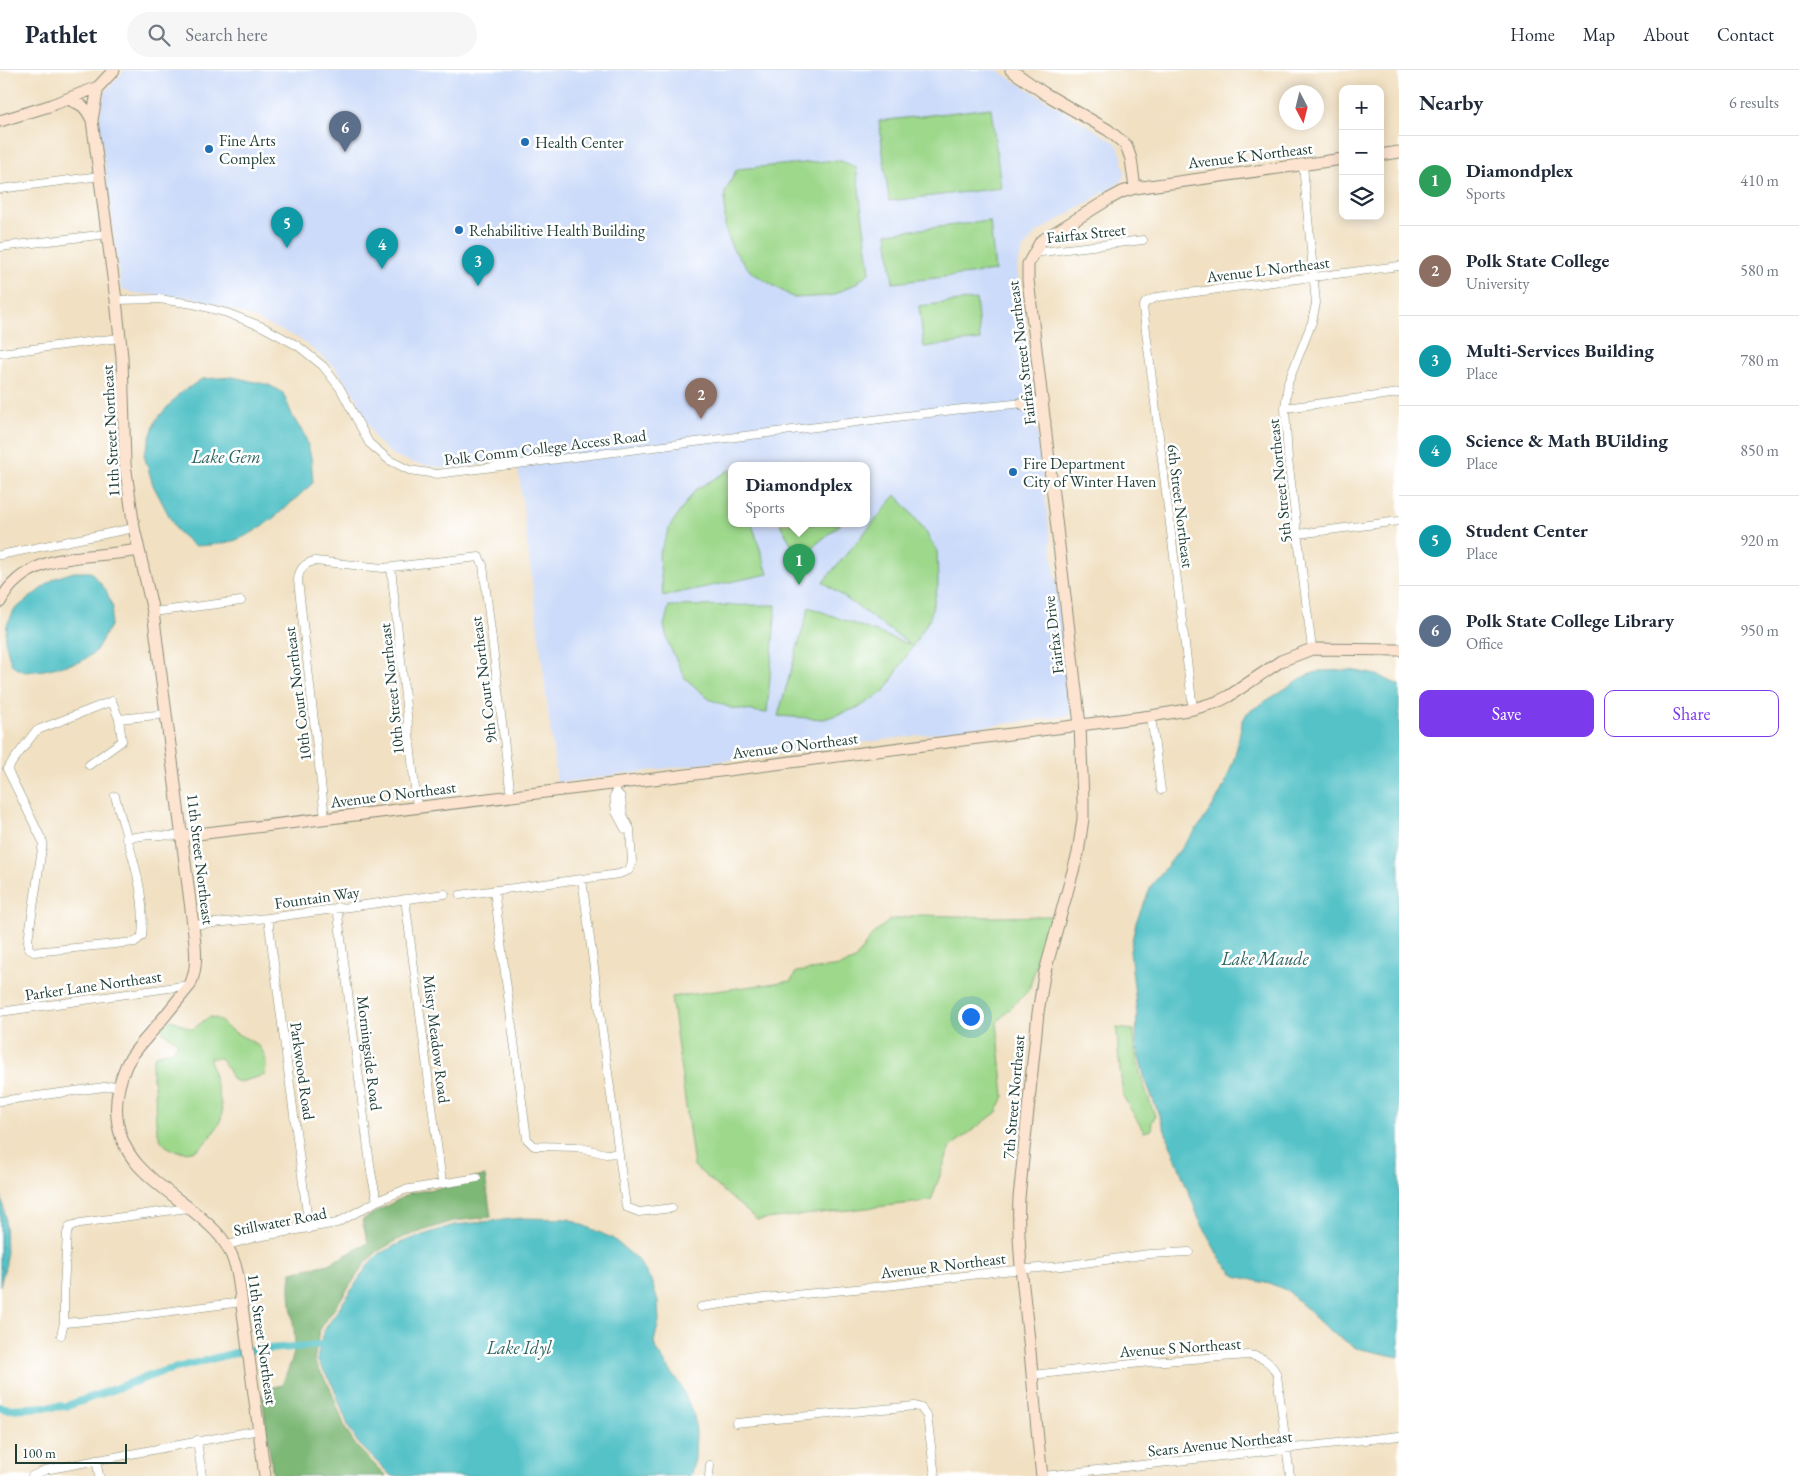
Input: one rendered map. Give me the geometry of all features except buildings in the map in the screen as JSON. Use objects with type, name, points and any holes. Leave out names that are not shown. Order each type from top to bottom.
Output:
[{"type":"street","points":[[1011,70],[1044,93],[1108,130],[1126,145],[1131,159],[1135,188],[1122,192],[1041,242],[1033,253]]},
{"type":"street","points":[[0,121],[49,106],[98,86],[113,71]]},
{"type":"street","name":"11th Street Northeast","points":[[98,86],[92,120],[122,357],[125,464],[134,528],[153,612],[193,924],[196,964],[195,974],[190,985],[127,1064],[120,1085],[116,1120],[126,1148],[142,1169],[208,1223],[228,1245],[237,1270],[242,1302],[264,1476]]},
{"type":"street","points":[[67,99],[86,108],[92,120]]},
{"type":"street","points":[[1384,154],[1399,152]]},
{"type":"street","name":"Avenue K Northeast","points":[[1135,188],[1339,160]]},
{"type":"street","name":"5th Street Northeast","points":[[1303,165],[1314,276],[1315,309],[1312,322],[1288,383],[1285,408],[1286,436],[1312,649]]},
{"type":"street","points":[[0,189],[100,176]]},
{"type":"street","points":[[0,247],[107,234]]},
{"type":"street","name":"Fairfax Street","points":[[1033,253],[1143,240]]},
{"type":"street","name":"Fairfax Street Northeast","points":[[1033,253],[1028,264],[1028,280],[1058,541]]},
{"type":"street","name":"Avenue L Northeast","points":[[1144,306],[1146,302],[1157,297],[1399,266]]},
{"type":"street","name":"Polk Comm College Access Road","points":[[116,300],[159,299],[193,304],[227,313],[272,331],[298,346],[322,366],[341,390],[369,443],[389,460],[409,470],[436,474],[490,469],[953,410],[1042,401]]},
{"type":"street","name":"6th Street Northeast","points":[[1144,306],[1193,708]]},
{"type":"street","points":[[0,353],[119,338]]},
{"type":"street","points":[[1285,408],[1399,394]]},
{"type":"street","points":[[1022,403],[1035,411],[1045,422]]},
{"type":"street","points":[[1298,534],[1399,521]]},
{"type":"street","points":[[0,555],[107,535],[134,528]]},
{"type":"street","name":"Fairfax Drive","points":[[1058,541],[1080,725]]},
{"type":"street","points":[[0,602],[15,581],[43,564],[139,550]]},
{"type":"street","name":"9th Court Northeast","points":[[391,568],[479,558],[483,565],[511,797]]},
{"type":"street","name":"10th Court Northeast","points":[[325,818],[298,574],[302,567],[315,561],[391,568]]},
{"type":"street","name":"10th Street Northeast","points":[[391,568],[417,807]]},
{"type":"street","points":[[153,612],[240,601]]},
{"type":"street","name":"Avenue O Northeast","points":[[181,836],[417,807],[616,788],[1152,716],[1217,702],[1280,662],[1312,649],[1399,650]]},
{"type":"street","points":[[89,765],[122,741],[119,719],[112,701],[40,728],[7,768],[43,842],[30,931],[29,949],[34,952],[134,942],[142,936],[143,924],[137,875],[115,796]]},
{"type":"street","points":[[119,719],[166,714]]},
{"type":"street","points":[[1152,716],[1161,790]]},
{"type":"street","name":"7th Street Northeast","points":[[1043,1476],[1020,1270],[1019,1198],[1038,1013],[1044,975],[1076,865],[1081,837],[1083,800],[1080,725]]},
{"type":"street","points":[[460,895],[619,874],[629,870],[632,854],[629,834],[616,812],[614,796],[616,788]]},
{"type":"street","points":[[126,838],[150,835],[181,836]]},
{"type":"street","points":[[582,879],[626,1207],[639,1212],[672,1208]]},
{"type":"street","points":[[494,890],[527,1140],[534,1146],[577,1147],[606,1154],[618,1153]]},
{"type":"street","name":"Fountain Way","points":[[193,924],[268,918],[337,907],[445,894]]},
{"type":"street","name":"Misty Meadow Road","points":[[405,899],[442,1183]]},
{"type":"street","name":"Morningside Road","points":[[337,907],[371,1172],[377,1201]]},
{"type":"street","name":"Parkwood Road","points":[[268,918],[309,1229]]},
{"type":"street","name":"Parker Lane Northeast","points":[[0,1012],[190,985]]},
{"type":"street","points":[[0,1101],[120,1085]]},
{"type":"street","name":"Stillwater Road","points":[[228,1245],[257,1236],[338,1223],[377,1201],[404,1190],[477,1178]]},
{"type":"street","points":[[62,1335],[66,1250],[70,1226],[80,1222],[188,1208]]},
{"type":"street","name":"Avenue R Northeast","points":[[700,1308],[764,1298],[895,1286],[1149,1254],[1189,1252]]},
{"type":"street","points":[[64,1323],[242,1302]]},
{"type":"street","name":"Avenue S Northeast","points":[[1032,1375],[1150,1362],[1249,1355],[1260,1358],[1272,1365],[1277,1375],[1287,1449]]},
{"type":"street","points":[[736,1423],[915,1406],[921,1408],[926,1416],[935,1476]]},
{"type":"street","points":[[32,1476],[45,1470],[259,1430]]},
{"type":"street","name":"Sears Avenue Northeast","points":[[1043,1476],[1399,1436]]},
{"type":"street","points":[[198,1440],[202,1476]]},
{"type":"street","points":[[1287,1449],[1290,1476]]},
{"type":"street","points":[[96,1460],[99,1476]]},
{"type":"street","points":[[709,1476],[710,1465]]},
{"type":"shaded area","points":[[125,70],[997,70],[1116,143],[1121,153],[1125,173],[1121,182],[1035,234],[1023,249],[1017,267],[1072,715],[557,783],[517,459],[450,469],[413,463],[391,454],[375,439],[357,398],[335,367],[298,338],[242,313],[194,298],[133,293],[121,288],[99,123],[105,92]]},
{"type":"green space","points":[[991,108],[1001,188],[889,201],[879,121]]},
{"type":"green space","points":[[838,160],[856,167],[870,272],[855,284],[831,296],[794,298],[751,272],[732,248],[725,228],[725,192],[737,169]]},
{"type":"green space","points":[[990,221],[995,271],[893,283],[887,233]]},
{"type":"green space","points":[[976,299],[980,340],[924,347],[919,306]]},
{"type":"green space","points":[[728,471],[728,527],[753,527],[768,574],[663,596],[659,555],[670,526],[695,490]]},
{"type":"green space","points":[[896,495],[924,529],[937,551],[938,585],[930,618],[885,691],[860,707],[824,719],[778,716],[809,607],[911,645],[823,582]]},
{"type":"green space","points":[[782,527],[837,527],[799,558]]},
{"type":"green space","points":[[776,605],[767,713],[731,708],[709,699],[685,678],[669,645],[664,626],[669,606]]},
{"type":"green space","points":[[919,915],[1050,916],[1029,990],[997,1022],[1004,1096],[997,1112],[950,1147],[931,1201],[757,1220],[694,1166],[671,997],[791,981],[796,972],[840,966],[855,960],[873,934],[890,920]]},
{"type":"green space","points":[[209,1017],[218,1019],[228,1028],[257,1045],[265,1056],[265,1075],[240,1082],[233,1080],[220,1058],[210,1058],[220,1099],[221,1118],[212,1134],[200,1148],[192,1151],[177,1151],[164,1144],[157,1130],[152,1075],[153,1060],[155,1055],[174,1050],[178,1042],[163,1032],[163,1025],[172,1020],[193,1029]]},
{"type":"green space","points":[[1117,1028],[1134,1030],[1135,1052],[1155,1116],[1151,1130],[1144,1132],[1123,1096]]},
{"type":"green space","points":[[485,1176],[491,1217],[453,1221],[401,1238],[378,1251],[366,1262],[319,1331],[314,1361],[330,1388],[346,1430],[356,1446],[386,1476],[273,1476],[262,1395],[270,1388],[282,1385],[294,1354],[295,1336],[290,1288],[292,1272],[329,1264],[368,1243],[362,1220],[410,1193],[446,1187],[467,1179]]},
{"type":"water","name":"Lake Gem","points":[[233,377],[269,385],[283,393],[293,417],[305,436],[311,457],[313,483],[267,523],[247,535],[226,543],[194,546],[177,531],[153,485],[144,455],[156,420],[178,395],[202,379]]},
{"type":"water","points":[[74,572],[91,572],[106,590],[113,608],[110,626],[95,652],[80,662],[44,670],[26,672],[15,668],[11,663],[5,641],[7,625],[14,610],[55,578]]},
{"type":"water","name":"Lake Maude","points":[[1351,670],[1377,675],[1399,685],[1399,1357],[1356,1348],[1328,1330],[1288,1291],[1274,1285],[1236,1276],[1220,1259],[1199,1219],[1144,1076],[1136,1045],[1137,1014],[1130,951],[1136,922],[1151,886],[1202,822],[1216,801],[1225,784],[1235,756],[1242,722],[1247,713],[1305,676],[1320,671]]},
{"type":"water","points":[[0,1188],[5,1216],[6,1263],[0,1286]]},
{"type":"water","name":"Lake Idyl","points":[[522,1218],[569,1219],[612,1238],[637,1259],[651,1280],[658,1302],[659,1321],[654,1342],[656,1350],[681,1386],[694,1416],[696,1432],[695,1459],[690,1476],[391,1476],[358,1443],[349,1428],[333,1386],[317,1360],[323,1332],[369,1264],[379,1254],[402,1242],[454,1225]]},
{"type":"waterway","points":[[0,1407],[8,1409],[67,1406],[161,1372],[242,1351],[320,1345]]},
{"type":"place","name":"Health Center","points":[[525,142]]},
{"type":"place","name":"Fine Arts Complex","points":[[209,149]]},
{"type":"place","name":"Polk State College Library","points":[[345,152]]},
{"type":"place","name":"Rehabilitive Health Building","points":[[459,230]]},
{"type":"place","name":"Student Center","points":[[287,248]]},
{"type":"place","name":"Science & Math BUilding","points":[[382,269]]},
{"type":"place","name":"Multi-Services Building","points":[[478,286]]},
{"type":"place","name":"Polk State College","points":[[701,419]]},
{"type":"place","name":"Fire Department City of Winter Haven","points":[[1013,472]]},
{"type":"place","name":"Diamondplex","points":[[799,585]]}]
